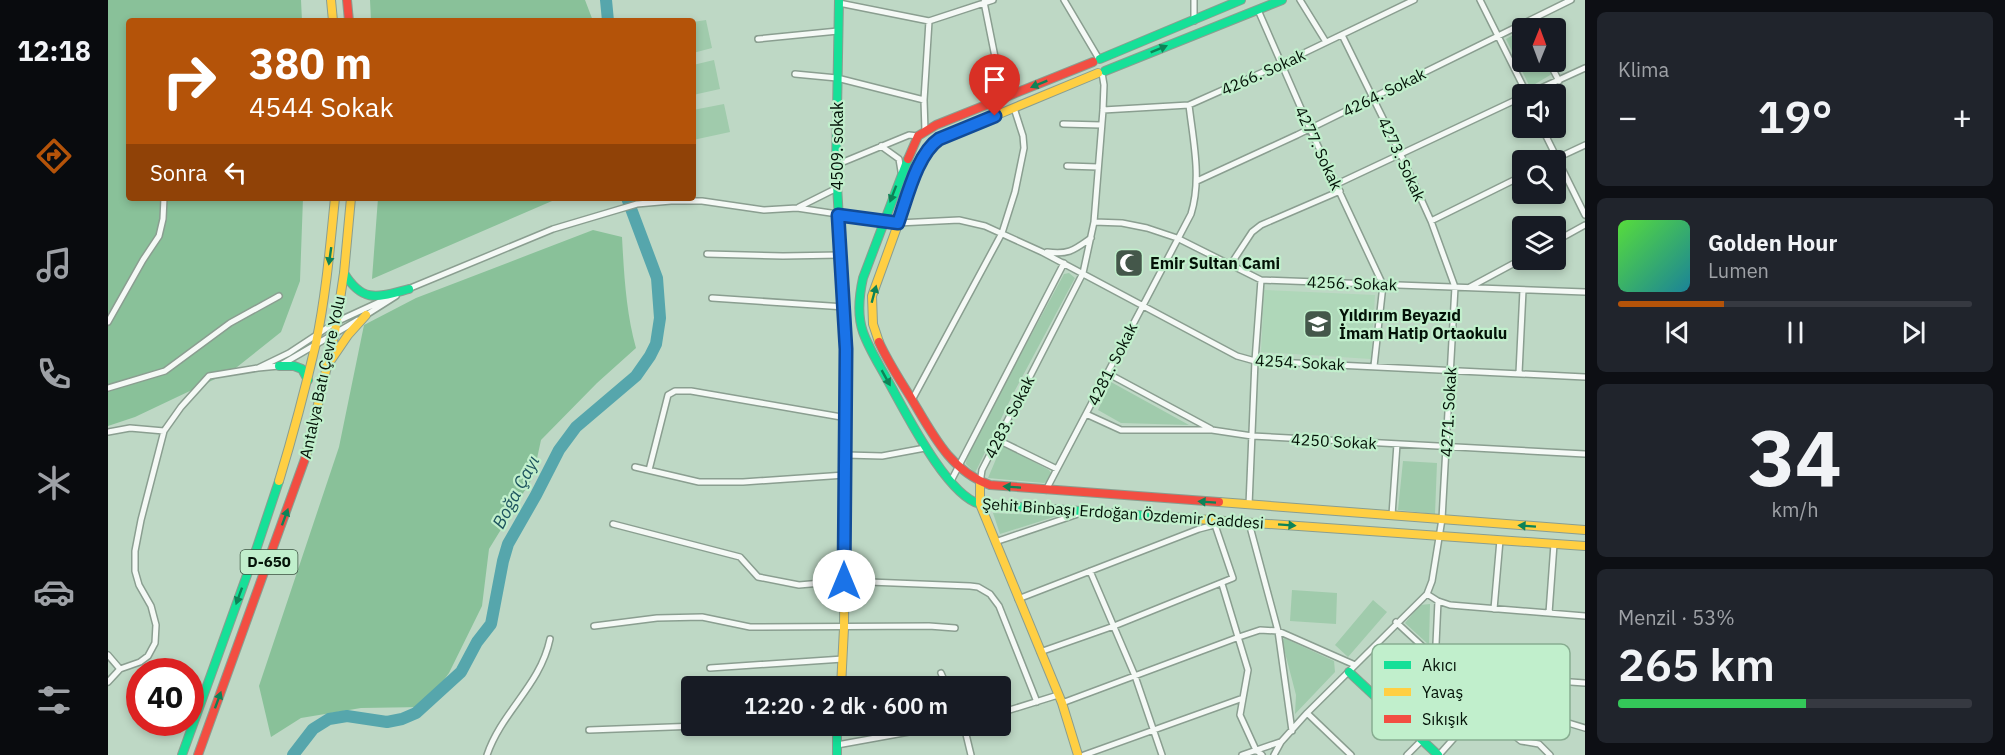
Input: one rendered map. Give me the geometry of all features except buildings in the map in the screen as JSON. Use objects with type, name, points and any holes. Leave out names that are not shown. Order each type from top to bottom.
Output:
[{"type":"main road","points":[[331,0],[333,18]]},
{"type":"main road","points":[[347,0],[349,18]]},
{"type":"main road","points":[[922,133],[1241,0]]},
{"type":"main road","name":"Şehit Binbaşı Erdoğan Özdemir Caddesi","points":[[1282,0],[1014,108],[939,139],[931,145],[922,158],[872,296],[870,308],[873,325],[885,355],[935,441],[968,476],[980,483],[1046,490],[1585,530]]},
{"type":"main road","name":"4509. sokak","points":[[839,2],[836,165],[845,307],[847,418],[842,676]]},
{"type":"main road","points":[[1096,60],[1106,64],[1102,72],[1092,69],[1096,60]]},
{"type":"main road","name":"Şehit Binbaşı Erdoğan Özdemir Caddesi","points":[[922,133],[902,172],[863,278],[859,297],[860,315],[863,332],[874,355],[925,448],[962,494],[972,502],[1086,512],[1585,546]]},
{"type":"main road","name":"Antalya Batı Çevre Yolu","points":[[182,755],[273,501],[308,380],[318,333],[333,232],[335,201]]},
{"type":"main road","name":"Antalya Batı Çevre Yolu","points":[[198,755],[302,468],[328,365],[336,322],[344,273],[351,201]]},
{"type":"main road","points":[[344,273],[350,284],[364,297],[374,298],[409,289]]},
{"type":"main road","points":[[328,365],[348,335],[366,315]]},
{"type":"main road","points":[[279,366],[294,366],[302,369],[308,380]]},
{"type":"main road","name":"4283. Sokak","points":[[980,483],[980,504],[1062,704],[1078,755]]},
{"type":"main road","points":[[1349,672],[1372,693]]},
{"type":"main road","points":[[837,736],[837,755]]},
{"type":"main road","points":[[1421,741],[1438,755]]},
{"type":"street","points":[[839,2],[929,21],[993,0]]},
{"type":"street","points":[[1064,0],[1088,39],[1096,60]]},
{"type":"street","points":[[1194,0],[1194,21]]},
{"type":"street","points":[[1300,0],[1326,42]]},
{"type":"street","name":"4266. Sokak","points":[[1102,110],[1189,105],[1414,0]]},
{"type":"street","points":[[1480,0],[1523,84]]},
{"type":"street","name":"4264. Sokak","points":[[1533,18],[1571,0]]},
{"type":"street","points":[[984,2],[997,67],[1006,97]]},
{"type":"street","name":"4277. Sokak","points":[[1258,10],[1310,129],[1383,285]]},
{"type":"street","points":[[836,165],[909,135],[922,133],[929,21]]},
{"type":"street","name":"4264. Sokak","points":[[1197,181],[1310,129],[1512,28]]},
{"type":"street","points":[[758,39],[838,31]]},
{"type":"street","name":"4273. Sokak","points":[[1342,35],[1431,221],[1455,287]]},
{"type":"street","points":[[1551,84],[1585,68]]},
{"type":"street","name":"4283. Sokak","points":[[980,483],[982,470],[1083,273],[1094,222],[1104,85],[1102,72]]},
{"type":"street","points":[[1554,72],[1558,81]]},
{"type":"street","points":[[795,74],[837,78],[924,100]]},
{"type":"street","points":[[1337,184],[1512,102]]},
{"type":"street","name":"4281. Sokak","points":[[1046,490],[1191,214],[1197,181],[1189,105]]},
{"type":"street","points":[[912,400],[1002,233],[1015,192],[1024,148],[1023,136],[1014,108]]},
{"type":"street","points":[[1063,124],[1101,125]]},
{"type":"street","points":[[1566,154],[1585,145]]},
{"type":"street","points":[[881,146],[899,159],[902,172]]},
{"type":"street","points":[[1067,166],[1098,167]]},
{"type":"street","points":[[1566,180],[1585,215]]},
{"type":"street","points":[[1431,221],[1512,181]]},
{"type":"street","points":[[696,200],[764,210],[797,208],[837,188]]},
{"type":"street","points":[[1231,264],[1252,232],[1261,225],[1340,191]]},
{"type":"street","points":[[108,322],[159,236],[164,201]]},
{"type":"street","points":[[258,368],[289,353],[336,322],[553,229],[637,204],[669,201]]},
{"type":"street","name":"4254. Sokak","points":[[797,208],[898,223],[959,220],[985,226],[1064,263],[1238,356],[1255,361],[1585,376]]},
{"type":"street","name":"4256. Sokak","points":[[1094,222],[1122,223],[1177,238],[1261,280],[1585,292]]},
{"type":"street","points":[[1566,235],[1585,225]]},
{"type":"street","points":[[1042,252],[1059,254],[1071,252],[1091,237]]},
{"type":"street","points":[[707,254],[840,255]]},
{"type":"street","points":[[951,481],[957,465],[1064,263]]},
{"type":"street","points":[[1468,288],[1512,264]]},
{"type":"street","points":[[1249,505],[1261,280]]},
{"type":"street","points":[[1374,366],[1383,285]]},
{"type":"street","name":"4271. Sokak","points":[[1427,594],[1432,581],[1442,519],[1455,287]]},
{"type":"street","points":[[108,682],[120,669],[140,662],[148,656],[155,643],[156,625],[151,606],[139,585],[135,571],[135,551],[164,431],[181,407],[209,376],[279,366],[409,289]]},
{"type":"street","points":[[1519,373],[1523,290]]},
{"type":"street","points":[[108,388],[165,371],[230,323],[279,296]]},
{"type":"street","points":[[712,298],[845,307]]},
{"type":"street","points":[[1107,373],[1212,430]]},
{"type":"street","points":[[649,470],[668,395],[675,391],[707,394],[847,418]]},
{"type":"street","name":"4250 Sokak","points":[[1086,414],[1121,430],[1212,430],[1252,436],[1585,454]]},
{"type":"street","points":[[108,432],[130,428],[164,431]]},
{"type":"street","points":[[998,440],[1057,470]]},
{"type":"street","points":[[1392,516],[1397,444]]},
{"type":"street","points":[[846,455],[882,456],[925,448]]},
{"type":"street","points":[[635,467],[699,482],[744,482],[845,474]]},
{"type":"street","points":[[995,542],[1086,512]]},
{"type":"street","points":[[1018,599],[1199,529],[1230,521]]},
{"type":"street","points":[[1249,523],[1278,631],[1292,731]]},
{"type":"street","points":[[613,524],[740,557],[759,577],[799,585],[844,581],[948,584],[984,590],[999,606],[1037,702]]},
{"type":"street","points":[[1040,652],[1114,626],[1233,578],[1215,525]]},
{"type":"street","points":[[1494,609],[1500,540]]},
{"type":"street","points":[[1549,613],[1554,544]]},
{"type":"street","points":[[1090,571],[1135,676],[1161,755]]},
{"type":"street","points":[[1222,584],[1248,670],[1240,715],[1256,750],[1262,755]]},
{"type":"street","points":[[1375,644],[1427,594],[1450,606],[1585,616]]},
{"type":"street","points":[[1436,644],[1438,601]]},
{"type":"street","points":[[594,626],[657,618],[702,617],[750,627],[929,626],[955,628]]},
{"type":"street","points":[[1396,622],[1420,644]]},
{"type":"street","points":[[1062,704],[1260,630],[1278,631],[1355,665]]},
{"type":"street","points":[[487,755],[492,741],[512,708],[534,681],[547,655],[550,639]]},
{"type":"street","points":[[1274,755],[1281,742],[1307,713],[1372,647]]},
{"type":"street","points":[[108,655],[120,669]]},
{"type":"street","points":[[710,668],[843,659]]},
{"type":"street","points":[[1570,682],[1585,683]]},
{"type":"street","points":[[1011,710],[1058,695]]},
{"type":"street","points":[[1084,755],[1243,698]]},
{"type":"street","points":[[1307,713],[1351,755]]},
{"type":"street","points":[[1570,723],[1585,728]]},
{"type":"street","points":[[589,730],[681,727]]},
{"type":"street","points":[[837,746],[890,736]]},
{"type":"street","points":[[966,736],[971,755]]},
{"type":"street","points":[[1438,755],[1451,740]]},
{"type":"street","points":[[1520,740],[1539,744],[1551,755]]},
{"type":"street","points":[[1407,755],[1421,741]]},
{"type":"street","points":[[1242,755],[1281,742]]},
{"type":"shaded area","points":[[108,0],[301,0],[302,18],[126,18],[126,201],[303,201],[300,281],[281,332],[232,371],[135,417],[108,426]]},
{"type":"shaded area","points":[[370,0],[585,0],[592,18],[371,18]]},
{"type":"shaded area","points":[[706,20],[712,48],[696,52],[696,22]]},
{"type":"shaded area","points":[[1512,36],[1512,51],[1506,39]]},
{"type":"shaded area","points":[[714,60],[720,89],[696,94],[696,64]]},
{"type":"shaded area","points":[[1522,72],[1551,72],[1552,74],[1535,84],[1528,84]]},
{"type":"shaded area","points":[[724,104],[730,132],[696,139],[696,109]]},
{"type":"shaded area","points":[[378,201],[552,201],[372,279]]},
{"type":"shaded area","points":[[593,230],[622,237],[628,307],[636,348],[597,383],[541,440],[533,477],[489,549],[482,606],[449,673],[424,707],[361,708],[301,718],[271,737],[259,686],[339,447],[364,325],[416,298]]},
{"type":"shaded area","points":[[1069,273],[1075,278],[1013,394],[975,473],[966,464],[967,454],[1064,274]]},
{"type":"shaded area","name":"Yıldırım Beyazıd İmam Hatip Ortaokulu","points":[[1264,290],[1375,295],[1371,359],[1261,352]]},
{"type":"shaded area","points":[[1111,382],[1189,425],[1121,423],[1098,410]]},
{"type":"shaded area","points":[[1002,445],[1049,470],[1051,473],[1048,481],[1044,483],[988,478]]},
{"type":"shaded area","points":[[1403,461],[1437,463],[1435,514],[1398,510]]},
{"type":"shaded area","points":[[993,513],[1057,516],[1000,534]]},
{"type":"shaded area","points":[[1292,590],[1337,593],[1336,624],[1290,621]]},
{"type":"shaded area","points":[[1373,600],[1387,612],[1348,657],[1335,645]]},
{"type":"shaded area","points":[[1430,604],[1429,644],[1405,623],[1420,605]]},
{"type":"shaded area","points":[[1284,638],[1334,661],[1335,672],[1295,714],[1296,695],[1282,641]]},
{"type":"waterway","name":"Boğa Çayı","points":[[606,0],[608,18]]},
{"type":"waterway","name":"Boğa Çayı","points":[[293,755],[313,729],[329,719],[347,716],[387,722],[416,713],[461,672],[477,642],[491,624],[508,544],[559,450],[576,427],[636,376],[656,344],[660,318],[657,278],[628,201]]},
{"type":"traffic: fast","points":[[839,0],[836,168],[842,271]]},
{"type":"traffic: fast","points":[[1100,59],[1241,0]]},
{"type":"traffic: fast","points":[[1105,71],[1282,0]]},
{"type":"traffic: fast","points":[[908,159],[863,278],[859,312],[868,345],[928,451],[954,486],[967,498],[980,504],[1197,519]]},
{"type":"traffic: fast","points":[[344,273],[358,290],[372,296],[409,289]]},
{"type":"traffic: fast","points":[[279,366],[294,366],[302,369],[308,380]]},
{"type":"traffic: fast","points":[[182,755],[279,481]]},
{"type":"traffic: fast","points":[[1349,672],[1372,693]]},
{"type":"traffic: fast","points":[[837,736],[837,755]]},
{"type":"traffic: fast","points":[[1422,740],[1438,755]]},
{"type":"traffic: slow","points":[[331,0],[333,18]]},
{"type":"traffic: slow","points":[[879,342],[873,324],[872,296],[922,158],[931,145],[939,139],[1098,73]]},
{"type":"traffic: slow","points":[[279,481],[316,343],[325,289],[335,201]]},
{"type":"traffic: slow","points":[[306,456],[335,332],[344,273],[351,201]]},
{"type":"traffic: slow","points":[[842,271],[846,349],[842,676]]},
{"type":"traffic: slow","points":[[331,360],[348,335],[366,315]]},
{"type":"traffic: slow","points":[[980,483],[980,504],[1062,703],[1078,755]]},
{"type":"traffic: slow","points":[[1219,502],[1585,530]]},
{"type":"traffic: slow","points":[[1197,519],[1585,546]]},
{"type":"traffic: jam","points":[[347,0],[349,18]]},
{"type":"traffic: jam","points":[[908,159],[918,136],[936,125],[1093,62]]},
{"type":"traffic: jam","points":[[879,342],[894,371],[943,449],[953,461],[976,479],[990,485],[1219,502]]},
{"type":"traffic: jam","points":[[198,755],[306,456]]},
{"type":"place","name":"Emir Sultan Cami","points":[[1129,263]]},
{"type":"place","name":"Yıldırım Beyazıd İmam Hatip Ortaokulu","points":[[1318,324]]},
{"type":"route","points":[[844,581],[846,349],[838,215],[898,223],[922,158],[931,145],[939,139],[995,116]]}]
